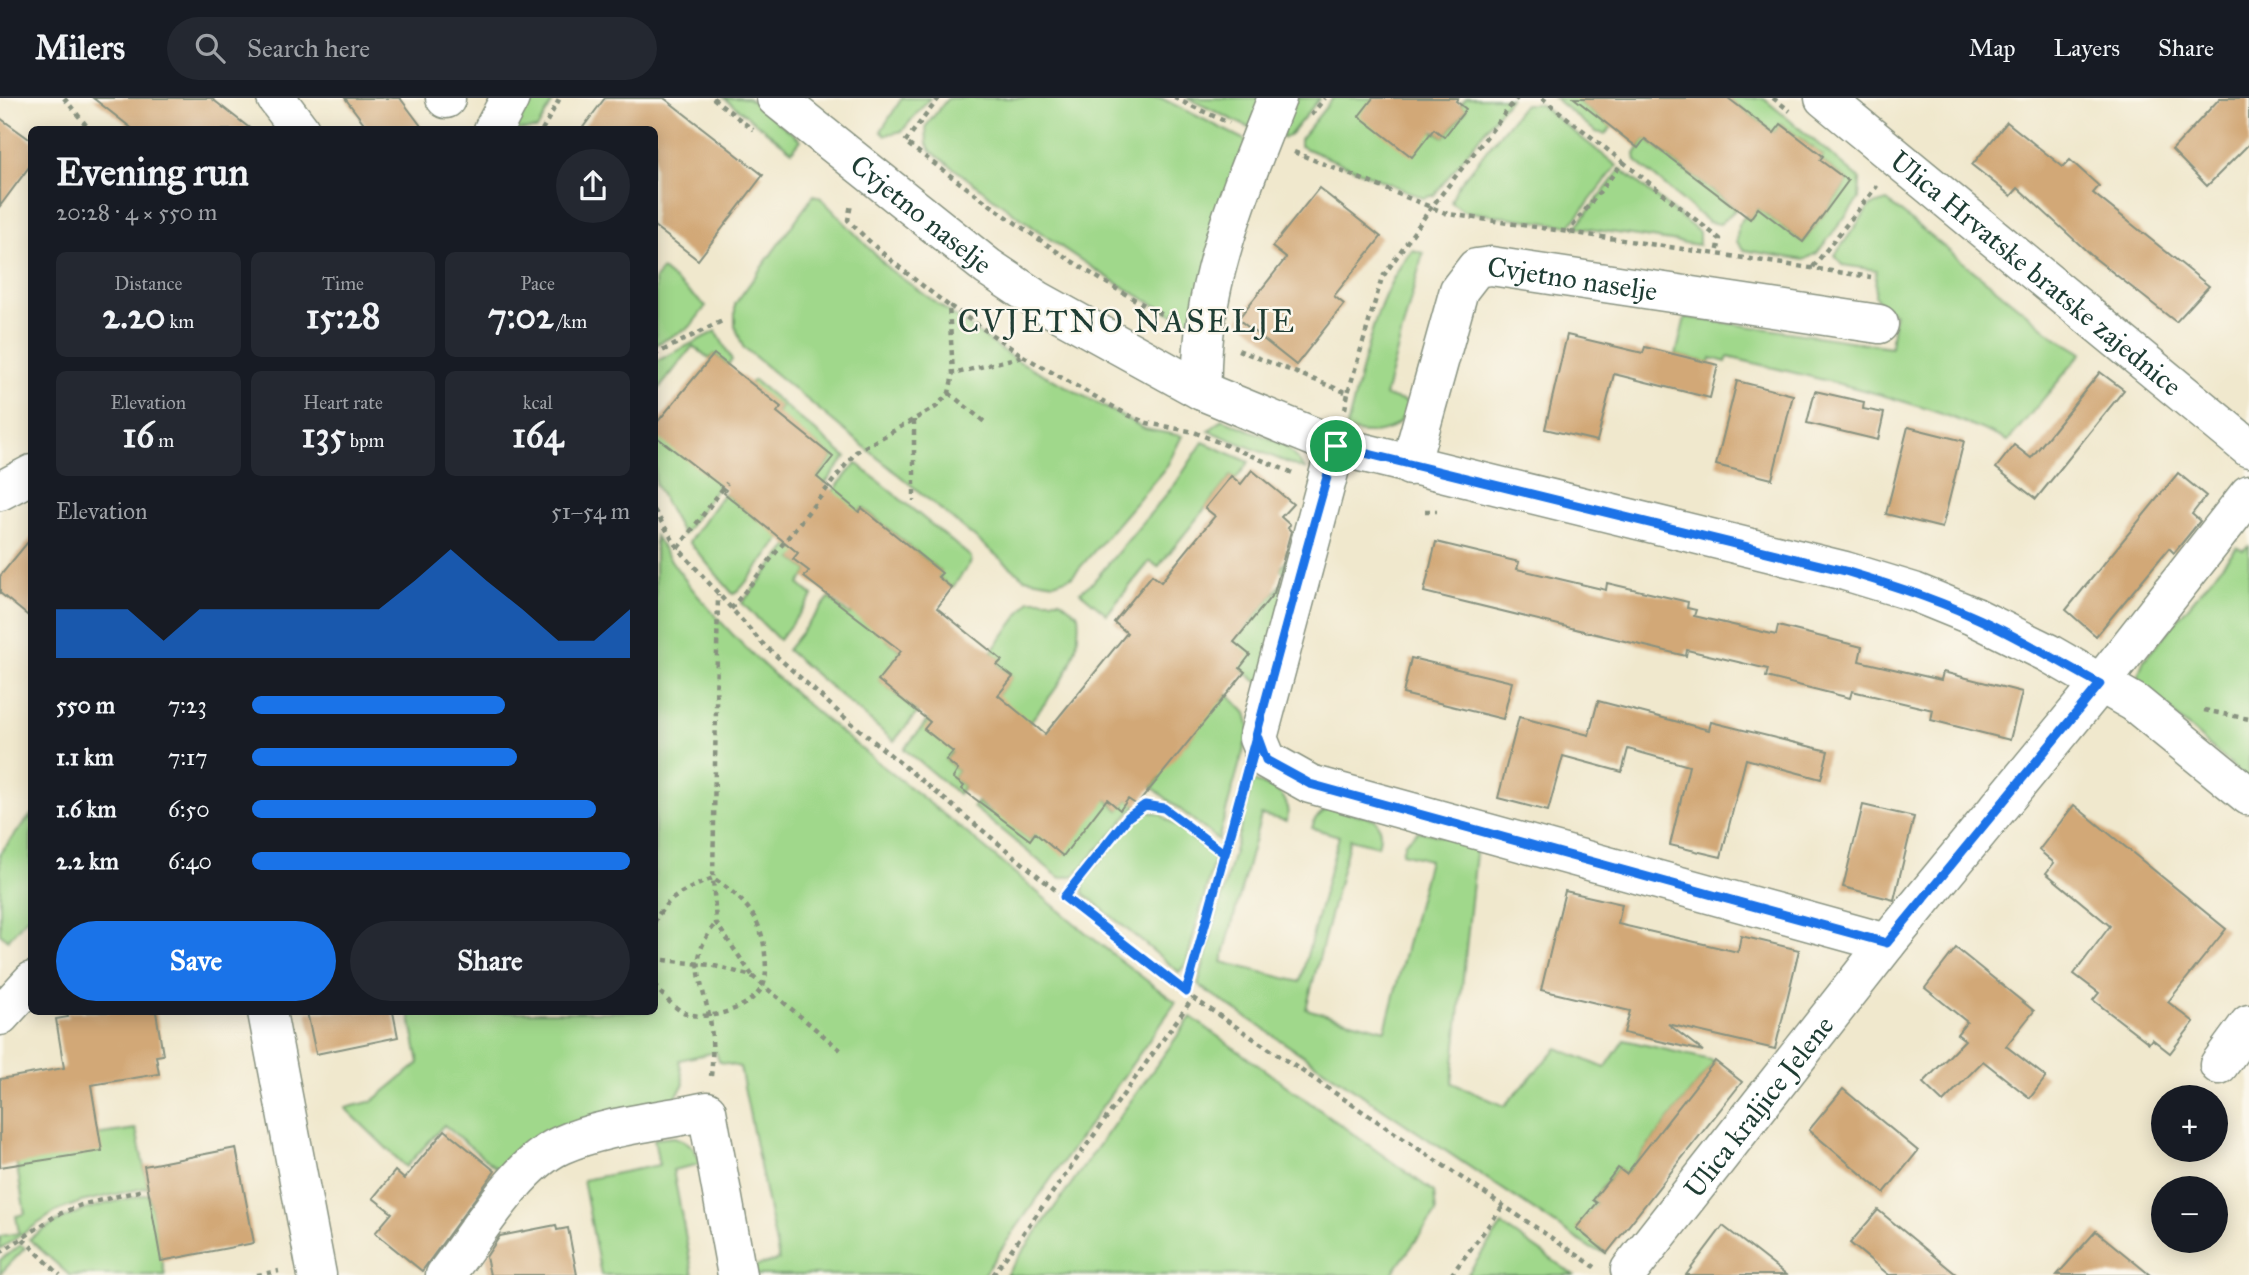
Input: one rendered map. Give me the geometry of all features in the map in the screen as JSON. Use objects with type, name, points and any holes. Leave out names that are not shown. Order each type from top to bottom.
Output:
[{"type":"street","points":[[276,98],[297,126]]},
{"type":"street","points":[[495,126],[510,98]]},
{"type":"street","name":"Cvjetno naselje","points":[[776,98],[988,267],[1039,301],[1202,391],[1336,446]]},
{"type":"street","points":[[1202,391],[1205,337],[1217,261],[1277,98]]},
{"type":"street","name":"Ulica Hrvatske bratske zajednice","points":[[1824,98],[2249,448]]},
{"type":"street","name":"Cvjetno naselje","points":[[1410,466],[1459,290],[1476,268],[1491,265],[1879,324]]},
{"type":"street","points":[[1887,943],[1310,784],[1266,760],[1258,738],[1336,446],[1845,571],[1913,592],[2035,647],[2135,703],[2249,796]]},
{"type":"street","points":[[0,491],[28,476]]},
{"type":"street","name":"Ulica kraljice Jelene","points":[[1618,1272],[2100,684],[2249,494]]},
{"type":"street","points":[[0,1016],[28,985]]},
{"type":"street","points":[[268,1015],[317,1275]]},
{"type":"street","points":[[2219,1065],[2249,1024]]},
{"type":"street","points":[[445,1275],[522,1176],[559,1145],[580,1138],[707,1111],[737,1275]]},
{"type":"path","points":[[64,98],[87,126]]},
{"type":"path","points":[[544,126],[560,98]]},
{"type":"path","points":[[939,98],[905,142],[890,146],[869,173],[856,191],[848,220],[896,265],[949,306],[1023,356],[1128,415],[1147,423],[1194,432],[1325,484]]},
{"type":"path","points":[[1174,98],[1430,209],[1871,277]]},
{"type":"path","points":[[905,142],[1063,256],[1122,294],[1205,337],[1348,393],[1382,278],[1430,209],[1517,98]]},
{"type":"path","points":[[1542,98],[1720,239],[1717,254]]},
{"type":"path","points":[[1568,232],[1623,162]]},
{"type":"path","points":[[1812,268],[1880,183]]},
{"type":"path","points":[[731,609],[856,452],[936,407],[948,393],[953,374],[949,306]]},
{"type":"path","points":[[658,353],[724,320]]},
{"type":"path","points":[[953,374],[1023,356]]},
{"type":"path","points":[[948,393],[987,425]]},
{"type":"path","points":[[914,420],[914,501]]},
{"type":"path","points":[[678,548],[727,483]]},
{"type":"path","points":[[658,516],[678,548],[762,643],[844,717],[1064,897],[1193,998],[1504,1205],[1618,1272]]},
{"type":"path","points":[[718,594],[713,878],[716,923],[752,976],[843,1052]]},
{"type":"path","points":[[1186,992],[1258,738]]},
{"type":"path","points":[[1064,897],[1128,817],[1145,805],[1164,808],[1225,854]]},
{"type":"path","points":[[658,916],[674,895],[713,878]]},
{"type":"path","points":[[658,989],[681,1012],[709,1016],[746,1001],[756,995],[764,985],[766,967],[760,925],[750,908],[713,878]]},
{"type":"path","points":[[707,1111],[712,1070],[709,1016],[701,995],[698,964],[704,940],[716,923]]},
{"type":"path","points":[[658,959],[698,964],[752,976]]},
{"type":"path","points":[[993,1275],[1193,998]]},
{"type":"path","points":[[0,1254],[57,1215],[81,1205],[143,1190]]},
{"type":"path","points":[[1451,1275],[1504,1205]]},
{"type":"path","points":[[23,1240],[60,1275]]},
{"type":"green space","points":[[531,98],[555,98],[539,126],[516,126]]},
{"type":"green space","points":[[724,98],[748,98],[801,140],[792,151]]},
{"type":"green space","points":[[902,98],[930,98],[902,131],[885,135],[881,131]]},
{"type":"green space","points":[[948,98],[1161,98],[1251,143],[1198,327],[1093,268],[1027,223],[931,151],[927,144],[926,126]]},
{"type":"green space","points":[[1187,98],[1268,98],[1256,131]]},
{"type":"green space","points":[[1285,98],[1320,98],[1289,136],[1282,138]]},
{"type":"green space","points":[[1333,98],[1373,98],[1444,137],[1466,110],[1460,105],[1466,98],[1510,98],[1434,195],[1423,198],[1300,146],[1300,139]]},
{"type":"green space","points":[[1554,98],[1582,98],[1579,102],[1612,127],[1605,134],[1596,132]]},
{"type":"green space","points":[[1728,98],[1763,98],[1860,179],[1859,199],[1817,253],[1804,260],[1744,250],[1737,242],[1738,225],[1745,216],[1750,219],[1758,208],[1803,242],[1848,181],[1820,160],[1823,156],[1781,124],[1774,133]]},
{"type":"green space","points":[[1524,104],[1539,104],[1617,166],[1570,226],[1463,211],[1451,202],[1457,187]]},
{"type":"green space","points":[[1645,139],[1736,209],[1720,224],[1708,222],[1636,161],[1635,154]]},
{"type":"green space","points":[[1621,169],[1699,232],[1699,245],[1576,227]]},
{"type":"green space","points":[[814,195],[821,198],[889,269],[1013,358],[1145,429],[1182,436],[1167,466],[1072,577],[1054,583],[1024,578],[743,347],[735,326],[735,304]]},
{"type":"green space","points":[[1887,201],[2057,338],[2082,353],[2008,441],[1940,413],[1835,383],[1728,357],[1726,362],[1711,358],[1710,363],[1676,355],[1685,317],[1891,347],[1895,313],[1883,307],[1875,296],[1876,270],[1842,265],[1835,255],[1870,206]]},
{"type":"green space","points":[[1412,250],[1423,253],[1385,396],[1411,403],[1399,421],[1384,431],[1367,433],[1346,430],[1378,313],[1398,269]]},
{"type":"green space","points":[[662,270],[706,306],[690,327],[658,343],[658,275]]},
{"type":"green space","points":[[716,331],[732,360],[728,365],[714,354],[710,359],[693,346],[658,390],[658,360]]},
{"type":"green space","points":[[754,380],[846,457],[742,587],[733,594],[689,542],[724,493],[759,521],[806,491],[833,457],[776,414],[781,407],[745,387]]},
{"type":"green space","points":[[1222,419],[1284,444],[1306,470],[1209,431]]},
{"type":"green space","points":[[658,432],[720,484],[683,535],[658,489]]},
{"type":"green space","points":[[1203,442],[1249,462],[1235,480],[1231,476],[1158,567],[1150,561],[1107,614],[1080,592],[1093,582],[1176,483]]},
{"type":"green space","points":[[856,463],[971,557],[971,562],[952,588],[938,577],[941,572],[863,508],[793,559],[809,571],[799,584],[813,596],[779,640],[742,603]]},
{"type":"green space","points":[[1299,538],[1263,687],[1240,668],[1234,642],[1288,576],[1280,569],[1290,557],[1286,553]]},
{"type":"green space","points":[[658,540],[717,618],[793,692],[1092,938],[1176,1002],[983,1275],[754,1275],[752,1267],[779,1260],[740,1067],[719,1062],[716,1052],[679,1060],[684,1084],[672,1103],[507,1177],[444,1125],[406,1167],[345,1108],[373,1101],[419,1063],[410,1015],[658,1015]]},
{"type":"green space","points":[[2249,546],[2249,780],[2139,684],[2138,675],[2144,660],[2237,547],[2243,550]]},
{"type":"green space","points":[[829,598],[850,615],[859,605],[887,640],[901,651],[879,680],[918,712],[894,741],[787,650]]},
{"type":"green space","points":[[1030,600],[1060,600],[1078,614],[1078,630],[1076,646],[1066,673],[1030,722],[990,705],[1012,677],[997,665],[1001,660],[991,652]]},
{"type":"green space","points":[[1228,694],[1246,713],[1250,727],[1218,840],[1152,787],[1160,778],[1154,773],[1189,739],[1215,698],[1221,702]]},
{"type":"green space","points":[[928,720],[964,737],[946,760],[958,770],[953,778],[964,786],[958,794],[904,749]]},
{"type":"green space","points":[[1253,781],[1280,794],[1287,805],[1287,821],[1261,815],[1222,962],[1300,982],[1339,836],[1312,828],[1315,819],[1328,807],[1375,819],[1380,839],[1378,846],[1350,839],[1306,1009],[1385,1030],[1429,860],[1402,853],[1405,842],[1418,831],[1477,844],[1452,1083],[1504,1106],[1557,1048],[1605,1068],[1624,1040],[1715,1061],[1626,1174],[1618,1168],[1593,1199],[1597,1203],[1577,1228],[1607,1253],[1592,1249],[1198,985]]},
{"type":"green space","points":[[1103,796],[1119,810],[1128,799],[1137,805],[1075,875],[1060,878],[973,807],[977,802],[990,812],[998,803],[1006,820],[1030,840],[1035,833]]},
{"type":"green space","points":[[1146,811],[1160,814],[1215,856],[1186,964],[1179,972],[1083,893],[1084,881],[1135,818]]},
{"type":"green space","points":[[28,819],[28,917],[8,940],[0,933],[0,853]]},
{"type":"green space","points":[[1191,1017],[1434,1192],[1436,1213],[1391,1275],[1006,1275]]},
{"type":"green space","points":[[136,1129],[148,1187],[81,1202],[57,1211],[0,1249],[0,1236],[19,1233],[16,1216],[25,1214],[15,1155],[88,1136]]},
{"type":"green space","points":[[674,1137],[692,1146],[701,1164],[673,1170],[693,1275],[601,1275],[583,1180],[659,1165],[654,1139]]},
{"type":"green space","points":[[149,1194],[165,1275],[69,1275],[29,1239],[73,1214]]},
{"type":"green space","points":[[1502,1225],[1574,1275],[1467,1275]]},
{"type":"green space","points":[[21,1245],[25,1248],[0,1274],[0,1260]]},
{"type":"building","points":[[93,98],[211,98],[247,126],[129,126]]},
{"type":"building","points":[[345,98],[400,98],[421,126],[366,126]]},
{"type":"building","points":[[605,98],[664,98],[763,175],[698,260],[658,229],[658,126],[584,126]]},
{"type":"building","points":[[1373,98],[1458,98],[1456,101],[1466,109],[1444,137],[1434,129],[1412,157],[1359,116]]},
{"type":"building","points":[[1574,98],[1728,98],[1774,133],[1781,124],[1823,156],[1820,160],[1848,181],[1803,242],[1758,208],[1750,219],[1645,139],[1638,148]]},
{"type":"building","points":[[2220,98],[2249,98],[2249,144],[2207,186],[2172,150]]},
{"type":"building","points":[[0,118],[28,138],[28,168],[0,206]]},
{"type":"building","points":[[2007,122],[2063,167],[2070,160],[2099,186],[2093,193],[2209,286],[2176,322],[2092,256],[2018,188],[2011,196],[1972,165]]},
{"type":"building","points":[[1319,188],[1381,237],[1334,296],[1344,304],[1296,365],[1238,319],[1286,258],[1272,247]]},
{"type":"building","points":[[1567,335],[1643,353],[1645,347],[1718,365],[1710,398],[1614,374],[1597,441],[1545,429]]},
{"type":"building","points":[[714,354],[781,407],[777,412],[833,457],[817,477],[859,512],[862,508],[942,573],[938,577],[952,588],[937,608],[1002,660],[997,665],[1013,677],[998,695],[1045,734],[1127,633],[1114,622],[1152,575],[1161,582],[1215,516],[1205,508],[1231,476],[1241,484],[1252,470],[1293,504],[1281,517],[1290,525],[1288,528],[1291,531],[1274,593],[1234,642],[1250,655],[1240,668],[1245,672],[1137,805],[1128,799],[1120,810],[1107,799],[1063,856],[1035,833],[1030,840],[962,789],[964,786],[953,778],[958,770],[946,760],[953,752],[924,729],[930,722],[878,680],[901,651],[804,577],[809,571],[793,559],[798,553],[724,493],[726,490],[658,438],[658,421]]},
{"type":"building","points":[[2100,372],[2124,390],[2036,499],[1996,468],[2014,445],[2031,458]]},
{"type":"building","points":[[1737,381],[1793,395],[1772,479],[1716,465]]},
{"type":"building","points":[[1815,391],[1864,402],[1863,409],[1884,413],[1878,440],[1807,423]]},
{"type":"building","points":[[1908,427],[1964,441],[1942,528],[1886,514]]},
{"type":"building","points":[[2178,473],[2206,496],[2192,514],[2200,521],[2174,553],[2169,548],[2096,636],[2066,610]]},
{"type":"building","points":[[28,542],[28,616],[0,593],[0,576]]},
{"type":"building","points":[[1436,542],[1519,562],[1517,569],[1606,590],[1607,583],[1688,602],[1687,608],[1696,610],[1694,616],[1776,635],[1778,626],[1862,647],[1859,661],[1941,680],[1943,672],[2022,692],[2010,740],[1931,720],[1933,710],[1852,691],[1850,698],[1766,677],[1768,669],[1687,650],[1686,656],[1424,592]]},
{"type":"building","points":[[1411,658],[1512,682],[1503,719],[1403,694]]},
{"type":"building","points":[[1598,701],[1709,730],[1711,722],[1828,751],[1821,779],[1746,759],[1721,857],[1670,845],[1689,766],[1628,749],[1622,772],[1563,756],[1548,811],[1498,798],[1519,717],[1589,735]]},
{"type":"building","points":[[1863,805],[1914,817],[1894,900],[1843,887]]},
{"type":"building","points":[[2074,805],[2226,929],[2168,1002],[2194,1022],[2170,1053],[2152,1039],[2149,1043],[2093,1000],[2099,993],[2074,974],[2110,926],[2046,873],[2054,863],[2039,850]]},
{"type":"building","points":[[1565,891],[1622,904],[1618,924],[1738,952],[1741,936],[1799,950],[1775,1049],[1668,1024],[1703,1051],[1624,1033],[1630,1011],[1541,990]]},
{"type":"building","points":[[1956,948],[2034,1011],[2006,1046],[2046,1077],[2030,1098],[1983,1061],[1943,1102],[1923,1083],[1965,1040],[1957,1034],[1967,1022],[1925,988]]},
{"type":"building","points":[[156,1015],[163,1055],[156,1056],[159,1074],[91,1085],[102,1151],[0,1167],[0,1079],[64,1068],[56,1019]]},
{"type":"building","points":[[308,1015],[394,1015],[398,1037],[316,1054]]},
{"type":"building","points":[[1715,1061],[1742,1082],[1607,1253],[1576,1228],[1597,1203],[1593,1200],[1618,1168],[1626,1174]]},
{"type":"building","points":[[1843,1089],[1918,1151],[1884,1193],[1809,1130]]},
{"type":"building","points":[[445,1130],[495,1171],[422,1271],[375,1233],[392,1213],[373,1198],[395,1171],[404,1179]]},
{"type":"building","points":[[236,1148],[254,1243],[161,1261],[144,1166]]},
{"type":"building","points":[[1878,1210],[1957,1275],[1889,1275],[1850,1243]]},
{"type":"building","points":[[556,1225],[557,1230],[568,1228],[577,1275],[490,1275],[486,1257],[500,1236]]},
{"type":"building","points":[[1723,1226],[1745,1243],[1786,1275],[1686,1275]]},
{"type":"building","points":[[2096,1231],[2150,1275],[2057,1275]]},
{"type":"district","name":"CVJETNO NASELJE","points":[[1127,321]]},
{"type":"route","points":[[1336,446],[1258,738],[1186,992],[1064,897],[1128,817],[1145,805],[1164,808],[1225,854],[1258,738],[1266,760],[1310,784],[1887,943],[2100,684],[2048,653],[1973,616],[1913,592],[1845,571],[1336,446]]}]
